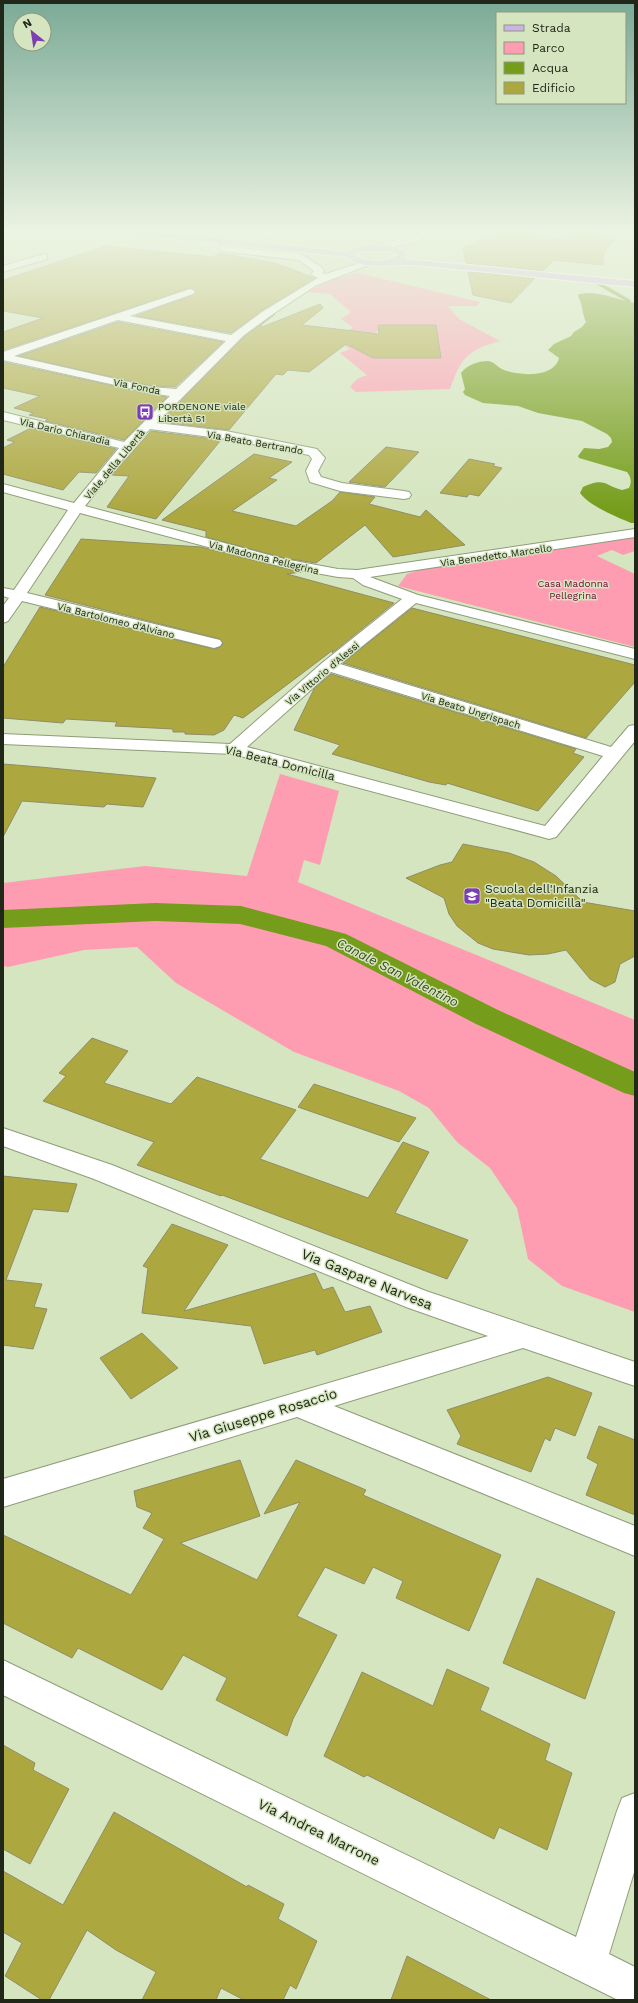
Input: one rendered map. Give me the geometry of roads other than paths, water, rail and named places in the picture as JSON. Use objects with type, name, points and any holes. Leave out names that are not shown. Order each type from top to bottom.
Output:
[{"type":"street","points":[[3,357],[93,325]]},
{"type":"street","points":[[162,325],[234,339]]},
{"type":"street","name":"Viale della Libertà","points":[[3,618],[10,594],[69,517],[78,508],[127,446],[177,393],[234,339],[251,325]]},
{"type":"street","name":"Via Fonda","points":[[3,357],[151,390],[177,393]]},
{"type":"street","name":"Via Dario Chiaradia","points":[[3,416],[127,446]]},
{"type":"street","name":"Via Beato Bertrando","points":[[146,426],[226,435],[312,452],[319,458],[312,471],[315,479],[340,487],[404,495]]},
{"type":"street","name":"Via Madonna Pellegrina","points":[[3,488],[283,563],[338,574],[357,574]]},
{"type":"street","name":"Via Benedetto Marcello","points":[[357,574],[635,533]]},
{"type":"street","points":[[357,574],[368,582],[413,598],[635,654]]},
{"type":"street","name":"Via Bartolomeo d'Alviano","points":[[10,594],[214,643]]},
{"type":"street","name":"Via Vittorio d'Alessi","points":[[234,749],[328,666],[413,598]]},
{"type":"street","name":"Via Beato Ungrispach","points":[[328,666],[614,754]]},
{"type":"street","points":[[614,754],[635,730]]},
{"type":"street","name":"Via Beata Domicilla","points":[[3,739],[234,749],[549,833],[614,754]]},
{"type":"street","name":"Via Gaspare Narvesa","points":[[3,1137],[103,1172],[416,1299],[523,1337],[635,1374]]},
{"type":"street","name":"Via Giuseppe Rosaccio","points":[[3,1494],[523,1337]]},
{"type":"street","points":[[298,1405],[635,1541]]},
{"type":"street","name":"Via Andrea Marrone","points":[[3,1677],[587,1963],[635,1988]]},
{"type":"street","points":[[587,1963],[635,1811]]},
{"type":"water","points":[[583,325],[635,325],[635,523],[631,523],[604,511],[584,498],[580,493],[583,487],[600,482],[622,490],[629,488],[631,484],[631,480],[627,472],[579,458],[578,456],[584,448],[599,449],[608,447],[612,442],[611,438],[607,434],[582,421],[538,413],[518,406],[483,403],[465,395],[463,392],[465,389],[461,373],[466,368],[484,361],[495,364],[504,370],[527,374],[536,374],[551,369],[556,365],[559,358],[548,350],[554,344],[571,336]]},
{"type":"waterway","name":"Canale San Valentino","points":[[3,919],[155,912],[241,915],[336,940],[487,1017],[635,1085]]},
{"type":"place","name":"PORDENONE viale Libertà 51","points":[[145,412]]},
{"type":"place","name":"Scuola dell'Infanzia \"Beata Domicilla\"","points":[[472,896]]},
{"type":"park label","name":"Casa Madonna Pellegrina","points":[[573,588]]}]
